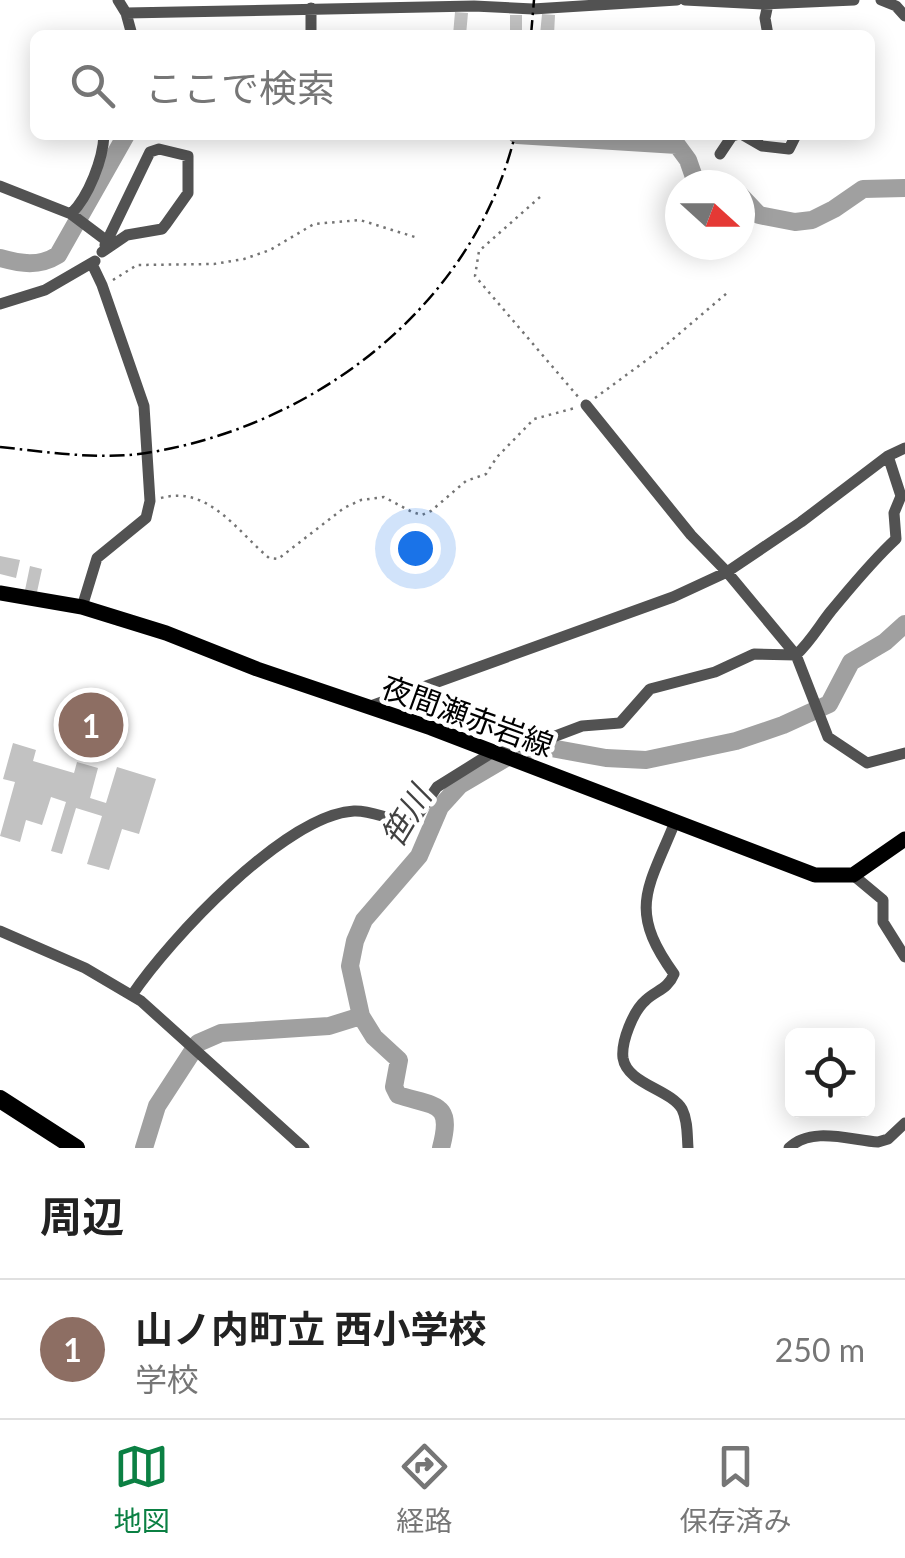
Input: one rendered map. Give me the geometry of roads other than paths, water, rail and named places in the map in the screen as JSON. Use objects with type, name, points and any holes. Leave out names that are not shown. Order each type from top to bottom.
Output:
[{"type":"highway","points":[[0,1099],[76,1148]]},
{"type":"main road","name":"夜間瀬赤岩線","points":[[0,593],[82,607],[166,632],[257,670],[503,756],[815,876],[854,875]]},
{"type":"main road","points":[[854,875],[905,839]]},
{"type":"street","points":[[118,0],[131,30]]},
{"type":"street","points":[[126,12],[473,3],[533,8],[677,0]]},
{"type":"street","points":[[685,0],[768,4],[854,0]]},
{"type":"street","points":[[882,0],[896,6],[905,16]]},
{"type":"street","points":[[767,30],[768,4]]},
{"type":"street","points":[[308,5],[310,30]]},
{"type":"street","points":[[77,218],[104,140]]},
{"type":"street","points":[[720,154],[729,140]]},
{"type":"street","points":[[750,140],[762,146],[788,149],[793,140]]},
{"type":"street","points":[[0,304],[44,290],[92,264],[150,152],[159,149],[188,156],[188,194],[166,224],[104,246]]},
{"type":"street","points":[[0,186],[77,218],[104,246]]},
{"type":"street","points":[[82,607],[96,558],[146,518],[150,502],[144,406],[92,264]]},
{"type":"street","points":[[586,405],[691,535],[796,655],[828,737],[867,763],[905,753]]},
{"type":"street","points":[[368,707],[673,597],[727,572],[888,456],[905,448]]},
{"type":"street","points":[[132,994],[182,931],[285,840],[318,821],[356,810],[398,823],[414,821],[437,787],[582,726],[620,723],[650,689],[715,672],[754,654],[796,655],[814,639],[870,563],[896,539],[894,514],[901,496],[888,456]]},
{"type":"street","points":[[675,822],[644,907],[658,949],[674,974],[670,984],[644,1001],[632,1021],[623,1057],[628,1071],[680,1106],[687,1125],[688,1148]]},
{"type":"street","points":[[854,875],[883,900],[882,922],[905,957]]},
{"type":"street","points":[[0,930],[132,994],[304,1148]]},
{"type":"street","points":[[789,1148],[814,1136],[878,1142],[888,1139],[905,1124]]},
{"type":"waterway","points":[[0,258],[30,263],[58,255],[123,140]]},
{"type":"waterway","points":[[597,140],[677,145],[692,170]]},
{"type":"waterway","points":[[755,211],[795,222],[812,220],[863,189],[905,188]]},
{"type":"waterway","name":"笹川","points":[[441,1148],[443,1114],[432,1105],[398,1095],[394,1087],[399,1060],[374,1037],[361,1016],[350,966],[364,920],[419,856],[440,807],[460,785],[516,752],[551,748],[606,758],[646,760],[736,741],[783,725],[829,704],[851,662],[885,642],[905,624]]},
{"type":"waterway","name":"笹川","points":[[144,1148],[157,1106],[198,1043],[221,1033],[329,1026],[361,1016]]},
{"type":"railway","points":[[531,30],[534,0]]},
{"type":"railway","points":[[0,447],[95,456],[152,452],[214,437],[273,414],[329,384],[380,346],[426,302],[464,252],[494,196],[513,140]]},
{"type":"place","name":"山ノ内町立 西小学校","points":[[91,725]]}]
